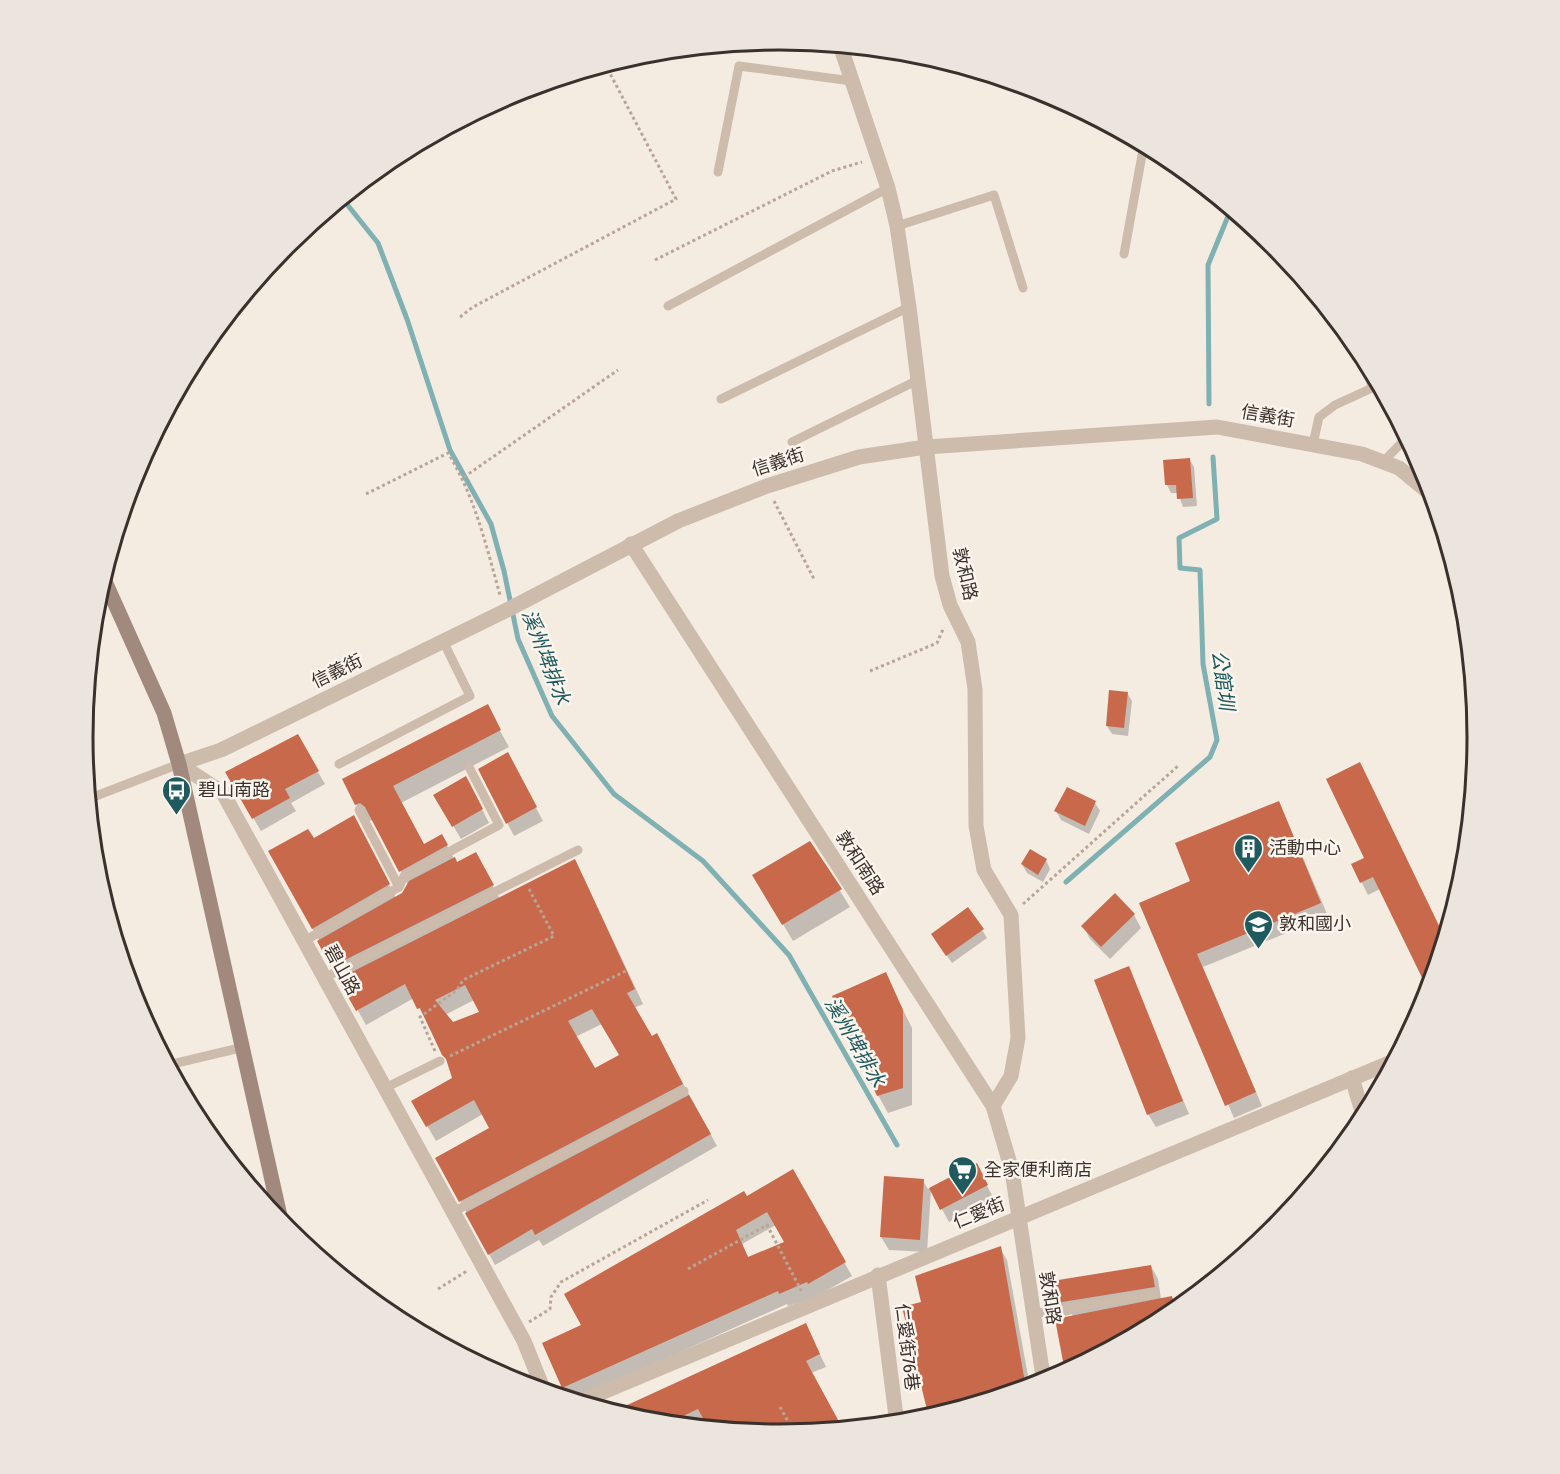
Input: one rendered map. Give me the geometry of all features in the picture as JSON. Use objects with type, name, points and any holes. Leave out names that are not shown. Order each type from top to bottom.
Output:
[{"type":"main road","points":[[109,590],[164,712],[179,764],[278,1206]]},
{"type":"street","name":"敦和路","points":[[843,53],[888,188],[897,226],[942,576],[950,605],[968,642],[975,689],[976,826],[984,870],[1011,915],[1018,1038],[1011,1076],[993,1106]]},
{"type":"street","name":"信義街","points":[[179,764],[221,750],[505,611],[678,521],[767,486],[859,457],[926,447],[1217,427],[1362,454],[1399,468],[1419,483]]},
{"type":"street","name":"敦和南路","points":[[632,544],[993,1106],[1012,1171],[1019,1218]]},
{"type":"street","name":"碧山路","points":[[179,764],[223,793],[518,1330],[540,1381]]},
{"type":"street","name":"仁愛街","points":[[590,1397],[1384,1065]]},
{"type":"street","points":[[1352,1078],[1360,1105]]},
{"type":"street","name":"敦和路","points":[[1019,1218],[1042,1372]]},
{"type":"street","name":"仁愛街76巷","points":[[878,1275],[896,1414]]},
{"type":"lane","points":[[718,172],[740,66],[852,81]]},
{"type":"lane","points":[[1124,254],[1142,153]]},
{"type":"lane","points":[[668,306],[888,188]]},
{"type":"lane","points":[[897,226],[994,195],[1023,288]]},
{"type":"lane","points":[[721,399],[909,307]]},
{"type":"lane","points":[[792,442],[918,380]]},
{"type":"lane","points":[[1313,444],[1319,417],[1335,405],[1372,388]]},
{"type":"lane","points":[[1383,462],[1401,443]]},
{"type":"lane","points":[[339,764],[470,696],[443,641]]},
{"type":"lane","points":[[95,797],[179,764]]},
{"type":"lane","points":[[304,941],[399,887],[404,876],[499,825],[469,767]]},
{"type":"lane","points":[[358,810],[399,887]]},
{"type":"lane","points":[[324,978],[578,850]]},
{"type":"lane","points":[[175,1063],[243,1047]]},
{"type":"lane","points":[[385,1088],[440,1061]]},
{"type":"lane","points":[[453,1212],[684,1090]]},
{"type":"lane","points":[[1032,1314],[1155,1294]]},
{"type":"path","points":[[460,317],[474,307],[676,198],[609,71]]},
{"type":"path","points":[[655,260],[832,171],[878,158]]},
{"type":"path","points":[[463,478],[618,370]]},
{"type":"path","points":[[366,494],[448,453],[474,503],[505,611]]},
{"type":"path","points":[[767,486],[814,579]]},
{"type":"path","points":[[870,671],[937,643],[950,605]]},
{"type":"path","points":[[1011,915],[1179,765]]},
{"type":"path","points":[[523,877],[554,936],[463,980],[457,990],[420,1017],[440,1061],[626,971]]},
{"type":"path","points":[[518,1330],[550,1309],[551,1297],[561,1282],[708,1200]]},
{"type":"path","points":[[688,1269],[767,1225],[808,1305]]},
{"type":"path","points":[[438,1289],[480,1262]]},
{"type":"path","points":[[780,1407],[789,1424]]},
{"type":"building","points":[[1190,458],[1193,498],[1177,499],[1176,485],[1165,485],[1163,460]]},
{"type":"building","points":[[1109,690],[1128,692],[1124,728],[1106,726]]},
{"type":"building","points":[[488,704],[501,730],[393,786],[424,844],[442,834],[448,845],[399,872],[365,807],[360,803],[355,805],[342,779]]},
{"type":"building","points":[[298,734],[319,771],[285,789],[290,798],[252,819],[225,772]]},
{"type":"building","points":[[508,752],[537,807],[506,824],[478,769]]},
{"type":"building","points":[[1360,762],[1440,928],[1423,979],[1373,877],[1360,883],[1351,864],[1364,858],[1326,779]]},
{"type":"building","points":[[466,776],[483,809],[452,827],[433,795]]},
{"type":"building","points":[[1067,787],[1096,801],[1085,826],[1054,811]]},
{"type":"building","points":[[1279,801],[1321,903],[1197,954],[1256,1092],[1225,1106],[1139,903],[1190,881],[1175,843]]},
{"type":"building","points":[[354,815],[390,884],[312,929],[268,851],[308,829],[314,838]]},
{"type":"building","points":[[810,841],[842,889],[782,925],[752,875]]},
{"type":"building","points":[[1030,849],[1047,859],[1038,875],[1021,864]]},
{"type":"building","points":[[476,852],[494,885],[331,967],[317,941],[402,893],[409,881],[455,857],[457,862]]},
{"type":"building","points":[[575,859],[635,989],[627,993],[652,1036],[657,1033],[683,1084],[459,1202],[435,1158],[489,1128],[474,1100],[426,1127],[411,1101],[452,1078],[446,1059],[420,1008],[417,1009],[405,984],[356,1011],[338,979]],"holes":[[[465,985],[479,1012],[453,1022],[435,1000]],[[592,1009],[619,1055],[595,1068],[568,1021]]]},
{"type":"building","points":[[1115,893],[1135,914],[1101,947],[1081,926]]},
{"type":"building","points":[[968,907],[984,929],[946,956],[931,934]]},
{"type":"building","points":[[1129,966],[1183,1101],[1147,1115],[1094,980]]},
{"type":"building","points":[[886,972],[903,1010],[903,1088],[877,1096],[832,996]]},
{"type":"building","points":[[689,1095],[711,1134],[535,1235],[532,1229],[488,1255],[465,1213]]},
{"type":"building","points":[[977,1163],[988,1185],[940,1210],[929,1188]]},
{"type":"building","points":[[793,1169],[846,1262],[808,1284],[807,1282],[779,1294],[778,1291],[562,1388],[542,1343],[581,1325],[564,1294],[744,1191],[747,1196]],"holes":[[[767,1212],[784,1242],[748,1257],[736,1230]]]},
{"type":"building","points":[[884,1176],[924,1179],[920,1240],[880,1237]]},
{"type":"building","points":[[1001,1246],[1024,1379],[958,1401],[927,1408],[902,1307],[921,1302],[915,1276]]},
{"type":"building","points":[[1151,1265],[1155,1287],[1056,1303],[1052,1281]]},
{"type":"building","points":[[1172,1296],[1173,1301],[1124,1332],[1063,1363],[1055,1319]]},
{"type":"building","points":[[806,1323],[820,1354],[806,1361],[839,1422],[735,1423],[704,1420],[698,1409],[680,1417],[625,1406]]},
{"type":"waterway","name":"溪州埤排水","points":[[347,204],[378,243],[407,319],[450,450],[491,524],[504,571],[518,639],[552,716],[614,794],[703,861],[789,955],[897,1145]]},
{"type":"waterway","name":"公館圳","points":[[1209,404],[1208,265],[1228,216]]},
{"type":"waterway","name":"公館圳","points":[[1066,882],[1210,757],[1217,740],[1203,664],[1200,570],[1180,568],[1179,538],[1217,519],[1213,457]]},
{"type":"place","name":"碧山南路","points":[[177,816]]},
{"type":"place","name":"活動中心","points":[[1248,874]]},
{"type":"place","name":"敦和國小","points":[[1258,950]]},
{"type":"place","name":"全家便利商店","points":[[963,1196]]}]
